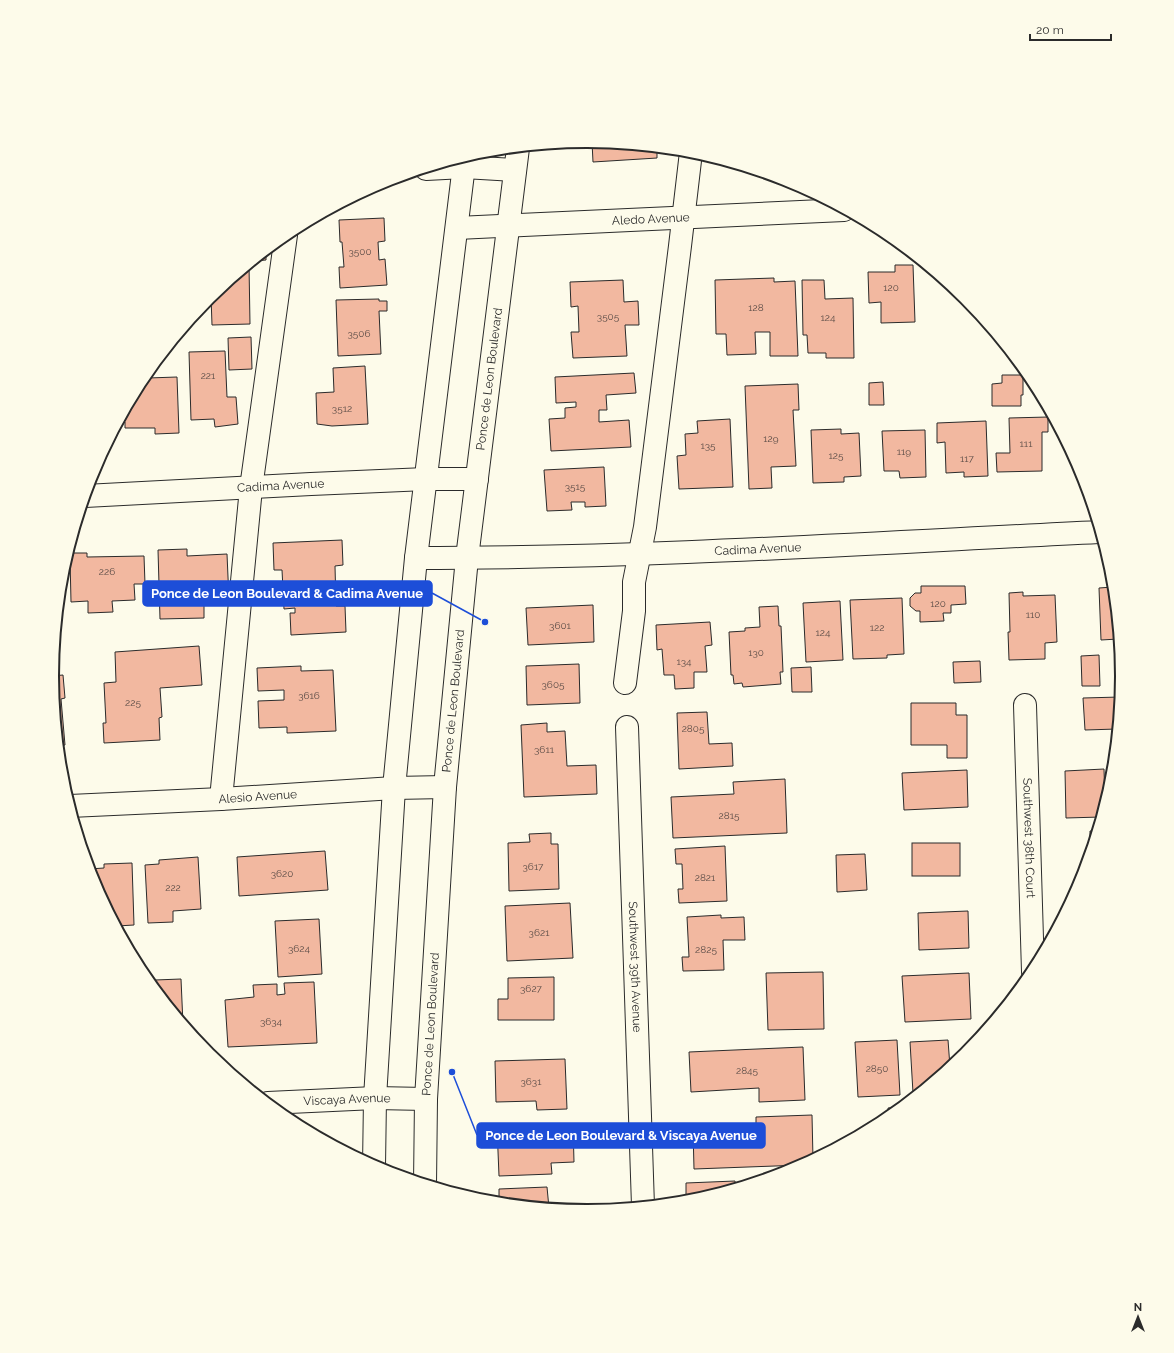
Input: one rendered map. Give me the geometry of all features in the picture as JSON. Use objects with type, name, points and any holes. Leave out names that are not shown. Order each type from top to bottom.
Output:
[{"type":"street","name":"Ponce de Leon Boulevard","points":[[424,1178],[426,1099],[445,787],[467,558],[517,153]]},
{"type":"street","points":[[625,683],[634,611],[634,582],[645,527],[684,218],[689,159]]},
{"type":"street","points":[[467,162],[515,170]]},
{"type":"street","points":[[374,1159],[375,1098],[394,788],[416,558],[464,163]]},
{"type":"street","name":"Aledo Avenue","points":[[457,228],[835,210]]},
{"type":"street","points":[[221,799],[251,488],[285,244]]},
{"type":"street","name":"Cadima Avenue","points":[[91,496],[426,479],[477,479]]},
{"type":"street","name":"Cadima Avenue","points":[[416,558],[639,554],[1095,532]]},
{"type":"street","name":"Southwest 38th Court","points":[[1025,705],[1033,959]]},
{"type":"street","name":"Southwest 39th Avenue","points":[[628,727],[643,1201]]},
{"type":"street","name":"Alesio Avenue","points":[[75,806],[221,799],[394,788],[445,787]]},
{"type":"street","name":"Viscaya Avenue","points":[[276,1103],[375,1098],[426,1099]]},
{"type":"building","points":[[592,148],[657,153],[657,158],[593,162]]},
{"type":"building","points":[[384,218],[385,241],[378,242],[379,260],[385,259],[387,285],[340,288],[339,267],[344,267],[342,242],[340,242],[339,220]]},
{"type":"building","points":[[895,265],[913,265],[915,322],[881,323],[881,302],[869,303],[868,272],[895,272]]},
{"type":"building","points":[[249,272],[250,324],[212,325],[211,306]]},
{"type":"building","points":[[774,278],[774,282],[795,281],[798,356],[770,356],[770,332],[755,332],[756,354],[727,355],[726,334],[716,334],[715,280]]},
{"type":"building","points":[[623,280],[624,302],[638,301],[639,325],[625,325],[627,356],[573,358],[571,332],[579,332],[578,306],[571,307],[570,282]]},
{"type":"building","points":[[802,280],[824,280],[825,299],[853,298],[854,358],[826,358],[826,353],[808,353],[807,335],[803,335]]},
{"type":"building","points":[[379,299],[379,301],[387,301],[387,311],[379,311],[381,354],[338,356],[336,300]]},
{"type":"building","points":[[251,337],[252,369],[229,370],[228,338]]},
{"type":"building","points":[[225,351],[227,397],[236,397],[238,424],[215,427],[214,419],[191,420],[189,352]]},
{"type":"building","points":[[365,366],[368,424],[332,426],[317,424],[316,393],[334,392],[333,368]]},
{"type":"building","points":[[634,373],[636,393],[606,395],[607,410],[599,410],[599,422],[629,420],[631,447],[551,451],[549,419],[565,418],[565,408],[576,407],[576,402],[556,403],[555,377]]},
{"type":"building","points":[[1002,375],[1020,375],[1023,379],[1021,406],[992,406],[992,384],[1002,383]]},
{"type":"building","points":[[177,377],[179,433],[155,434],[155,428],[125,428],[125,422],[152,378]]},
{"type":"building","points":[[883,382],[884,405],[869,405],[869,383]]},
{"type":"building","points":[[798,384],[799,410],[793,410],[796,466],[771,467],[772,488],[749,489],[745,386]]},
{"type":"building","points":[[1046,417],[1048,420],[1048,432],[1042,432],[1042,471],[997,472],[996,453],[1010,453],[1009,418]]},
{"type":"building","points":[[730,419],[733,487],[679,489],[677,456],[686,455],[685,434],[698,433],[697,421]]},
{"type":"building","points":[[986,421],[988,476],[964,477],[964,472],[946,473],[945,442],[937,443],[937,423]]},
{"type":"building","points":[[841,429],[841,434],[859,433],[861,476],[844,477],[844,482],[813,483],[811,430]]},
{"type":"building","points":[[925,430],[926,477],[900,478],[899,471],[884,471],[882,431]]},
{"type":"building","points":[[604,467],[606,506],[585,507],[585,502],[571,502],[572,510],[547,511],[544,470]]},
{"type":"building","points":[[342,540],[343,565],[335,566],[336,606],[345,606],[346,632],[291,635],[290,613],[295,613],[295,608],[284,609],[282,570],[274,570],[273,543]]},
{"type":"building","points":[[187,549],[187,556],[227,554],[229,600],[204,601],[204,618],[160,619],[158,550]]},
{"type":"building","points":[[74,553],[87,553],[87,557],[144,556],[145,584],[134,584],[135,600],[112,601],[113,612],[88,613],[88,601],[71,602],[70,568]]},
{"type":"building","points":[[921,586],[965,586],[966,604],[951,605],[951,613],[943,613],[944,621],[920,622],[920,611],[916,611],[910,606],[910,598],[915,593],[921,593]]},
{"type":"building","points":[[1107,587],[1114,639],[1101,640],[1099,588]]},
{"type":"building","points":[[1023,592],[1023,596],[1055,595],[1057,642],[1045,643],[1045,659],[1009,660],[1009,593]]},
{"type":"building","points":[[902,598],[904,654],[887,655],[887,658],[853,659],[850,600]]},
{"type":"building","points":[[840,601],[843,660],[806,662],[803,603]]},
{"type":"building","points":[[593,605],[594,642],[528,645],[526,608]]},
{"type":"building","points":[[778,606],[779,626],[781,626],[783,672],[780,672],[781,684],[743,687],[742,683],[734,684],[733,675],[731,675],[729,632],[745,631],[745,628],[760,627],[759,607]]},
{"type":"building","points":[[710,622],[712,645],[705,646],[707,672],[694,672],[694,688],[675,689],[674,675],[664,675],[662,649],[657,650],[656,625]]},
{"type":"building","points":[[199,646],[202,685],[160,688],[162,717],[159,718],[160,740],[104,743],[103,723],[106,723],[104,683],[116,682],[115,652]]},
{"type":"building","points":[[1099,655],[1100,686],[1082,686],[1081,656]]},
{"type":"building","points":[[980,661],[981,682],[954,683],[953,662]]},
{"type":"building","points":[[579,664],[580,703],[527,705],[526,666]]},
{"type":"building","points":[[301,666],[301,671],[333,670],[336,731],[287,733],[287,727],[259,728],[258,701],[284,700],[284,690],[258,691],[257,668]]},
{"type":"building","points":[[811,667],[812,692],[792,692],[791,668]]},
{"type":"building","points":[[59,675],[63,675],[65,698],[61,699],[64,745],[60,711]]},
{"type":"building","points":[[1114,697],[1112,729],[1085,730],[1083,698]]},
{"type":"building","points":[[911,703],[956,703],[956,715],[967,715],[967,758],[947,758],[947,745],[911,745]]},
{"type":"building","points":[[707,712],[709,744],[732,743],[733,766],[679,769],[677,713]]},
{"type":"building","points":[[547,723],[547,732],[565,731],[567,766],[596,765],[597,794],[524,797],[521,725]]},
{"type":"building","points":[[1104,769],[1104,782],[1096,817],[1066,818],[1065,771]]},
{"type":"building","points":[[967,770],[968,807],[904,810],[902,773]]},
{"type":"building","points":[[785,779],[787,833],[673,838],[671,797],[734,794],[733,782]]},
{"type":"building","points":[[551,833],[551,844],[558,844],[559,889],[509,891],[508,843],[530,842],[529,834]]},
{"type":"building","points":[[912,843],[960,843],[960,876],[912,876]]},
{"type":"building","points":[[725,846],[727,901],[679,903],[678,889],[683,889],[682,864],[676,864],[675,849]]},
{"type":"building","points":[[325,851],[328,890],[239,896],[237,857]]},
{"type":"building","points":[[865,854],[867,890],[837,892],[836,855]]},
{"type":"building","points":[[198,857],[201,909],[173,911],[173,922],[148,923],[145,865],[159,864],[159,860]]},
{"type":"building","points":[[132,863],[134,925],[122,926],[113,910],[95,869],[104,868],[104,864]]},
{"type":"building","points":[[570,903],[573,958],[507,961],[505,906]]},
{"type":"building","points":[[968,911],[969,948],[919,950],[918,913]]},
{"type":"building","points":[[721,915],[721,918],[744,917],[745,940],[723,940],[724,970],[683,971],[682,957],[689,957],[687,917]]},
{"type":"building","points":[[319,919],[322,974],[278,977],[275,921]]},
{"type":"building","points":[[823,972],[824,1029],[768,1030],[766,973]]},
{"type":"building","points":[[969,973],[971,1019],[905,1022],[902,976]]},
{"type":"building","points":[[554,977],[554,1020],[498,1020],[498,999],[508,999],[508,978]]},
{"type":"building","points":[[181,979],[183,1016],[168,998],[155,980]]},
{"type":"building","points":[[314,982],[317,1043],[228,1047],[225,1000],[254,997],[253,985],[277,984],[277,995],[285,994],[284,983]]},
{"type":"building","points":[[897,1040],[900,1095],[858,1097],[855,1042]]},
{"type":"building","points":[[948,1040],[949,1060],[913,1091],[910,1042]]},
{"type":"building","points":[[803,1047],[805,1100],[759,1102],[759,1088],[691,1092],[689,1052]]},
{"type":"building","points":[[565,1059],[567,1109],[537,1110],[536,1101],[496,1102],[495,1061]]},
{"type":"building","points":[[812,1115],[813,1154],[785,1166],[694,1169],[693,1130],[756,1128],[756,1117]]},
{"type":"building","points":[[573,1125],[574,1162],[551,1163],[552,1174],[499,1176],[497,1127]]},
{"type":"building","points":[[735,1181],[735,1183],[686,1195],[686,1183]]},
{"type":"building","points":[[547,1187],[548,1203],[499,1197],[499,1189]]},
{"type":"place","name":"Ponce de Leon Boulevard & Cadima Avenue","points":[[485,622]]},
{"type":"place","name":"Ponce de Leon Boulevard & Viscaya Avenue","points":[[452,1072]]}]
